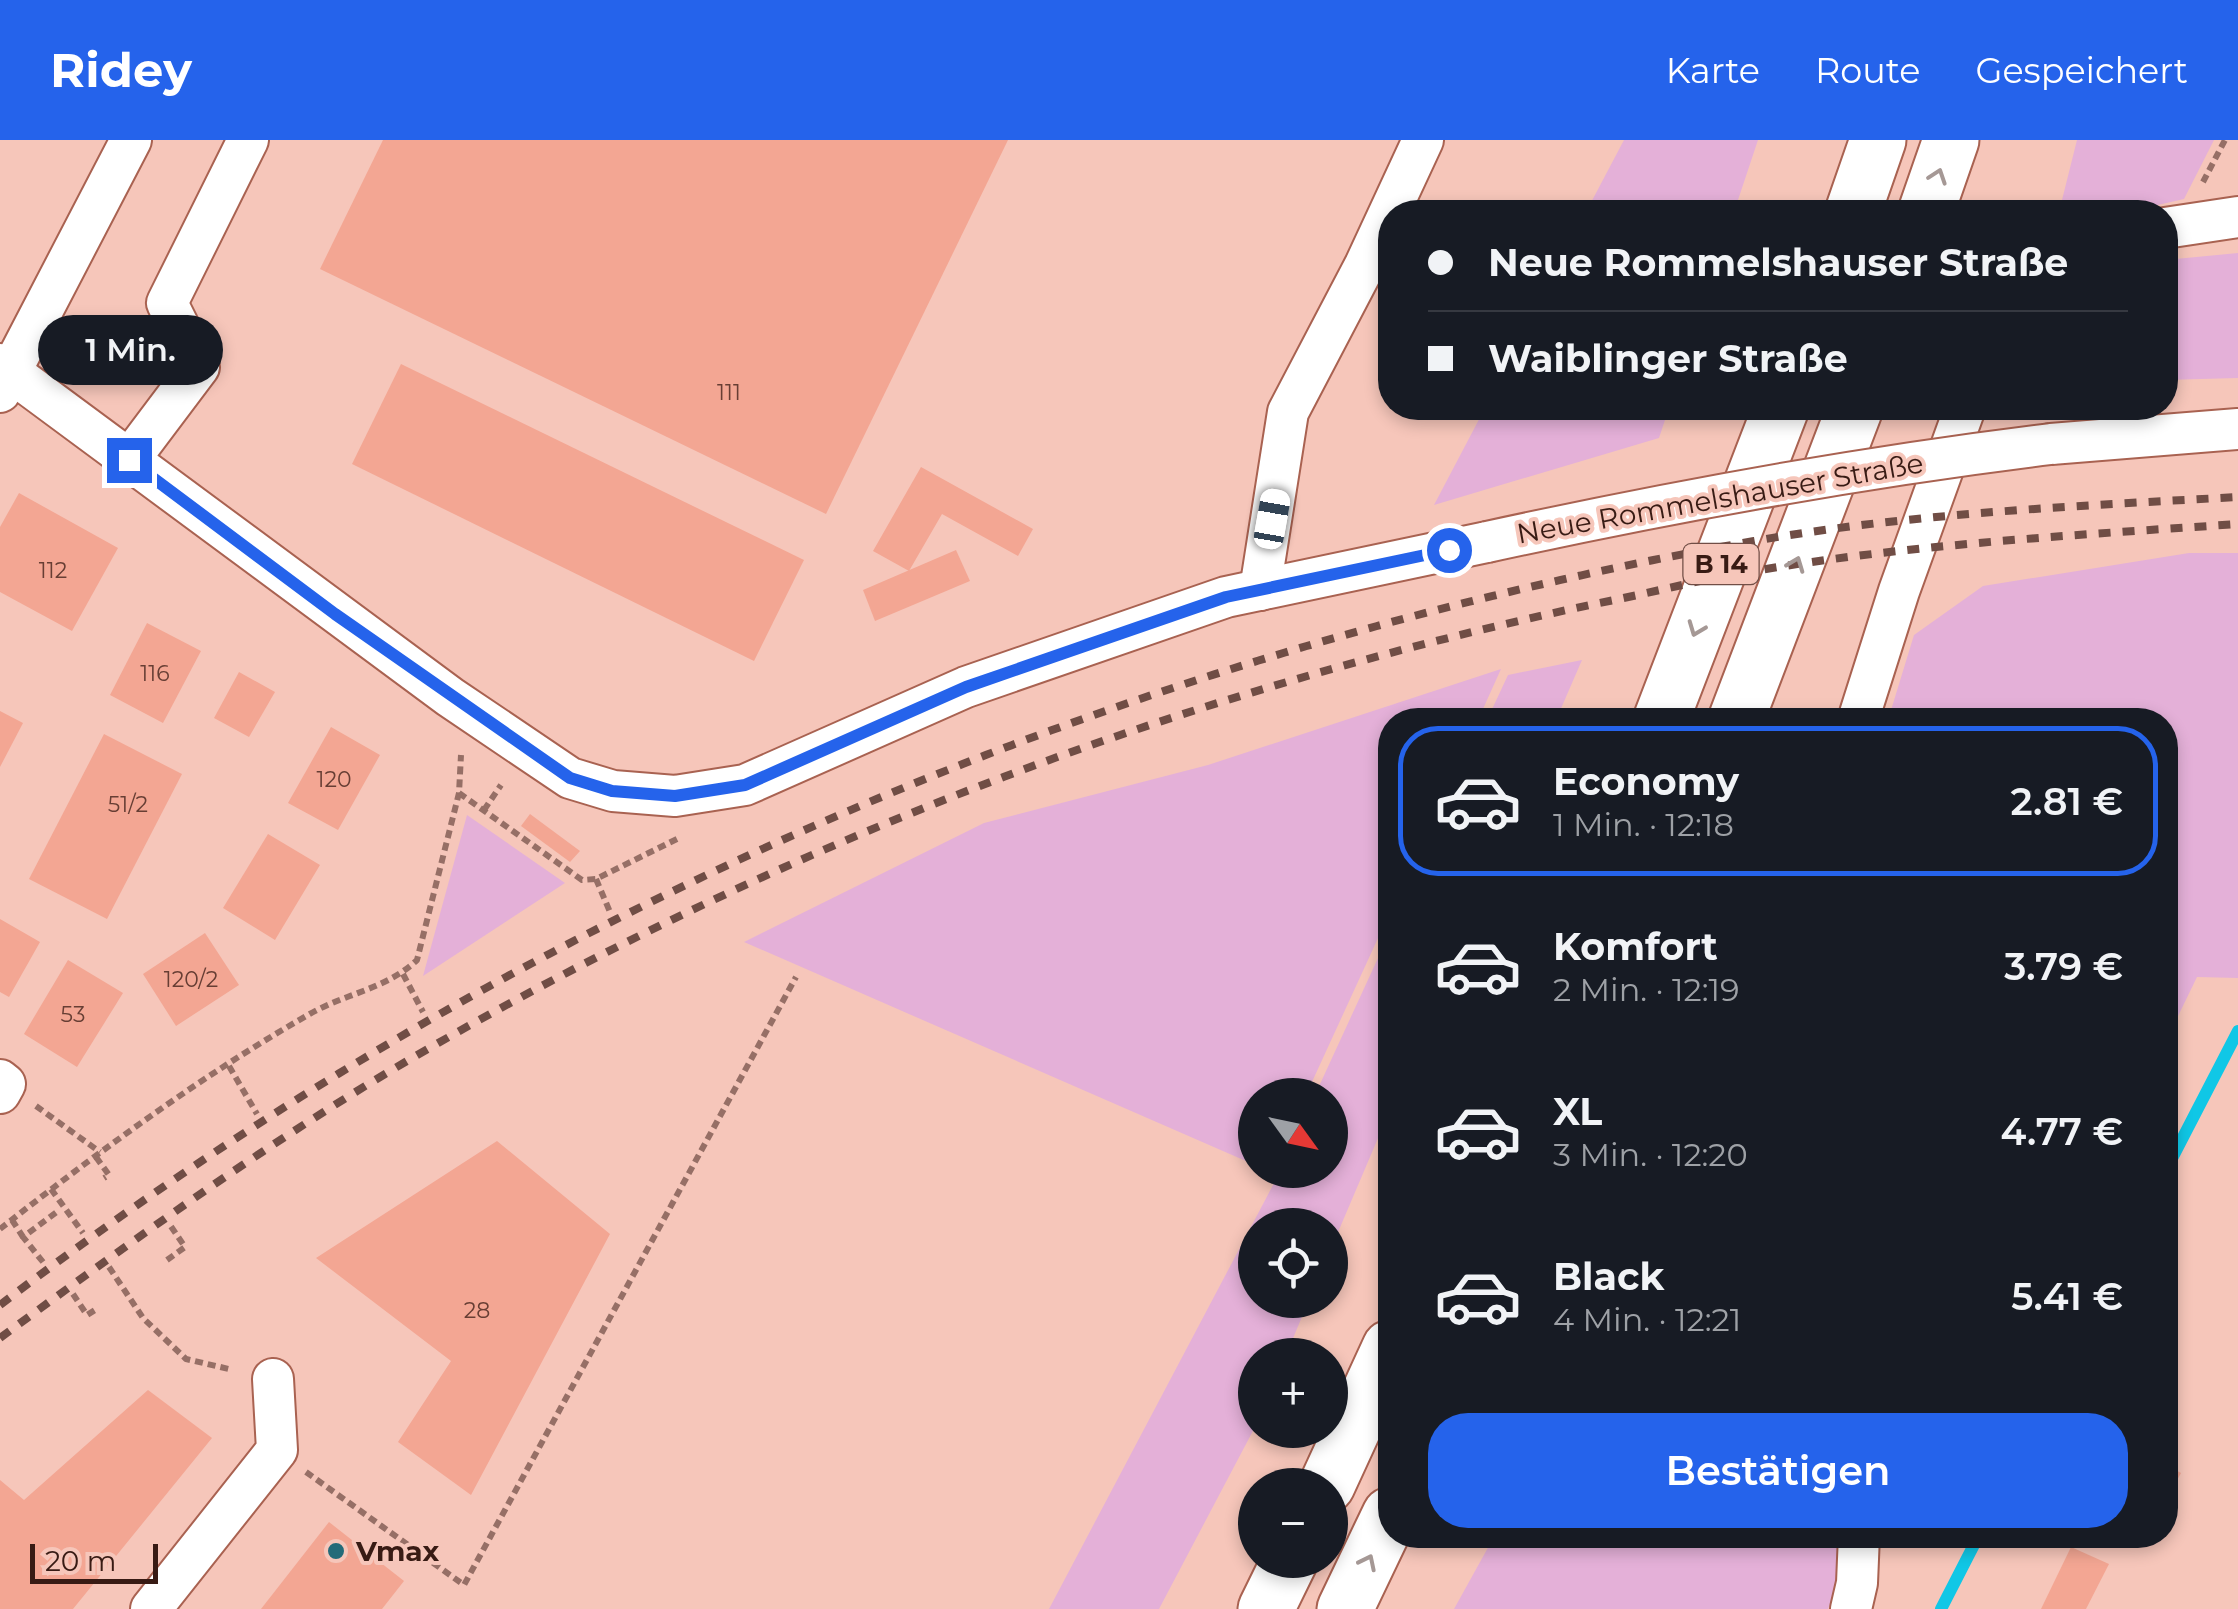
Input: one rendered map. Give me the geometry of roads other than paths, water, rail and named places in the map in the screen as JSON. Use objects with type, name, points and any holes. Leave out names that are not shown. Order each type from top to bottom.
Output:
[{"type":"highway","points":[[1857,200],[1878,140]]},
{"type":"highway","points":[[1930,200],[1951,140]]},
{"type":"highway","name":"B 14","points":[[1666,708],[1776,420]]},
{"type":"highway","name":"B 14","points":[[1741,708],[1850,420]]},
{"type":"highway","points":[[1335,1468],[1378,1374]]},
{"type":"highway","points":[[1344,1609],[1378,1540]]},
{"type":"highway","points":[[1266,1609],[1281,1578]]},
{"type":"street","points":[[4,376],[131,140]]},
{"type":"street","points":[[129,460],[199,368],[167,303],[248,140]]},
{"type":"street","points":[[1395,200],[1423,140]]},
{"type":"street","points":[[2178,226],[2238,217]]},
{"type":"street","points":[[1260,590],[1288,412],[1378,237]]},
{"type":"street","name":"Neue Rommelshauser Straße","points":[[4,376],[129,460],[466,708],[570,778],[612,791],[675,796],[745,785],[966,687],[1226,597],[1764,484],[2051,444],[2238,429]]},
{"type":"street","points":[[1862,708],[1961,420]]},
{"type":"street","points":[[151,1609],[277,1450],[273,1380]]},
{"type":"street","points":[[1851,1609],[1859,1548]]},
{"type":"waterway","points":[[2178,1147],[2238,1031]]},
{"type":"waterway","points":[[1941,1609],[1972,1548]]},
{"type":"railway","points":[[0,1305],[196,1165],[401,1036],[613,921],[831,818],[1055,729],[1284,653],[1518,590],[1754,541],[1935,517],[2238,497]]},
{"type":"railway","points":[[0,1338],[267,1149],[433,1046],[572,970],[712,901],[854,837],[999,779],[1145,726],[1294,680],[1445,639],[1715,578],[1935,547],[2238,524]]},
{"type":"place","name":"Vmax","points":[[336,1551]]}]
